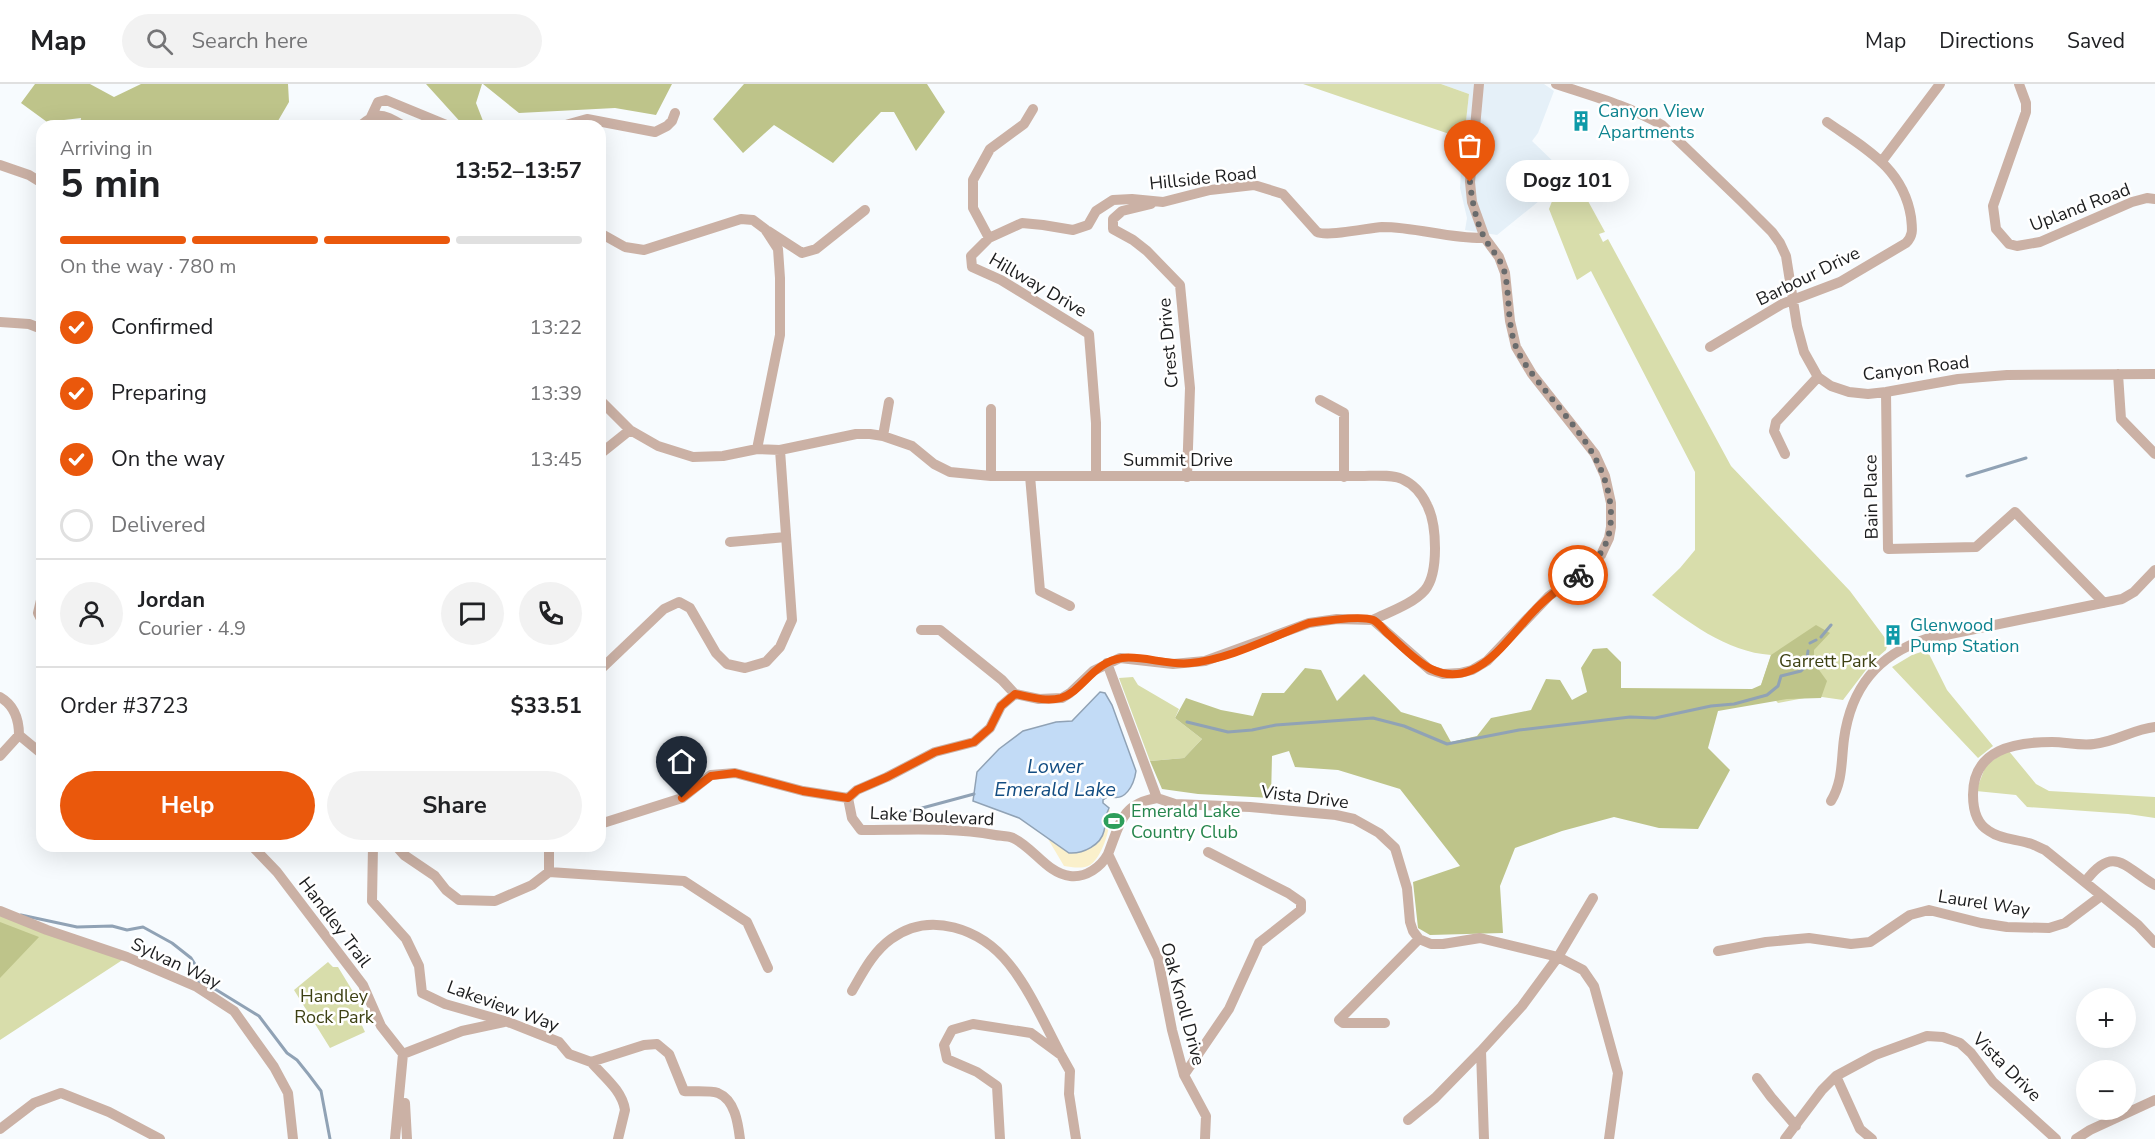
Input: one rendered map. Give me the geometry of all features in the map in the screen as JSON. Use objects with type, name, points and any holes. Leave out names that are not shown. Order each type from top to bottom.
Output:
[{"type":"street","points":[[921,630],[940,630],[1002,680],[1015,694],[1039,699],[1062,698],[1093,671],[1124,657],[1173,664],[1205,661],[1309,623],[1336,619],[1373,620],[1430,670],[1443,674],[1460,673],[1472,670],[1487,661],[1549,596],[1592,565],[1601,555],[1609,538],[1611,527],[1611,503],[1605,476],[1594,454],[1532,374],[1516,347],[1510,321],[1505,273],[1498,257],[1485,238],[1472,202],[1470,182],[1479,84]]},
{"type":"street","points":[[1556,84],[1616,103],[1662,125],[1772,232],[1786,256],[1797,326],[1804,352],[1818,377],[1776,422],[1774,431],[1785,454]]},
{"type":"street","points":[[1882,161],[1940,84]]},
{"type":"street","name":"Upland Road","points":[[2019,84],[2026,103],[2025,112],[1994,206],[1996,229],[2009,244],[2017,246],[2040,242],[2132,202],[2147,198],[2155,199]]},
{"type":"street","points":[[367,120],[378,102],[386,100],[434,120]]},
{"type":"street","points":[[989,238],[973,208],[973,180],[990,149],[1024,124],[1033,109]]},
{"type":"street","points":[[606,123],[654,132],[668,126],[675,113]]},
{"type":"street","points":[[371,117],[384,116],[392,120]]},
{"type":"street","name":"Barbour Drive","points":[[1710,347],[1782,303],[1840,282],[1906,243],[1910,238],[1912,233],[1909,206],[1899,182],[1882,161],[1827,122]]},
{"type":"street","points":[[0,165],[36,179]]},
{"type":"street","name":"Hillside Road","points":[[989,238],[1022,224],[1073,230],[1088,225],[1096,211],[1113,200],[1163,202],[1210,190],[1254,185],[1283,194],[1317,232],[1324,236],[1384,227],[1461,238],[1485,238]]},
{"type":"street","name":"Crest Drive","points":[[1163,202],[1122,211],[1113,219],[1113,229],[1147,251],[1180,285],[1190,388],[1187,477]]},
{"type":"street","points":[[606,236],[625,247],[644,250],[741,219],[753,220],[802,253],[816,249],[865,210]]},
{"type":"street","points":[[757,449],[780,335],[778,249],[765,229]]},
{"type":"street","name":"Hillway Drive","points":[[989,238],[970,256],[972,267],[1001,280],[1089,334],[1096,423],[1096,476]]},
{"type":"street","points":[[0,322],[36,327]]},
{"type":"street","points":[[2118,374],[2121,419],[2155,454]]},
{"type":"street","name":"Canyon Road","points":[[1818,377],[1831,386],[1849,392],[1886,392],[1986,376],[2155,374]]},
{"type":"street","name":"Bain Place","points":[[1886,392],[1888,549],[1976,547],[2014,512],[2103,603]]},
{"type":"street","points":[[1320,400],[1344,413],[1344,477]]},
{"type":"street","points":[[883,436],[889,402]]},
{"type":"street","name":"Summit Drive","points":[[606,406],[630,430],[658,446],[693,457],[723,456],[757,449],[780,450],[856,434],[883,436],[912,446],[933,464],[950,472],[992,476],[1401,478],[1418,490],[1428,507],[1434,542],[1432,577],[1424,591],[1407,603],[1373,620]]},
{"type":"street","points":[[992,408],[992,476]]},
{"type":"street","points":[[606,449],[630,430]]},
{"type":"street","points":[[606,664],[664,609],[679,602],[690,608],[716,653],[727,664],[745,668],[766,662],[780,647],[792,620],[780,450]]},
{"type":"street","points":[[1030,476],[1040,591],[1070,606]]},
{"type":"street","points":[[730,542],[786,537]]},
{"type":"street","points":[[1831,801],[1839,788],[1846,723],[1856,694],[1872,671],[1896,652],[1926,639],[2122,598],[2134,592],[2155,570]]},
{"type":"street","points":[[1107,663],[1157,798],[1142,801],[1126,812],[1108,854]]},
{"type":"street","name":"Lake Boulevard","points":[[1015,694],[1001,706],[990,728],[974,742],[935,752],[857,790],[848,798],[852,818],[861,830],[976,831],[1013,838],[1059,873],[1070,876],[1079,876],[1097,867],[1102,864],[1108,854]]},
{"type":"street","points":[[0,697],[12,707],[19,735],[36,749]]},
{"type":"street","points":[[2155,727],[2141,729],[2112,741],[2092,745],[2052,742],[2021,744],[2001,749],[1990,756],[1980,767],[1974,780],[1973,797],[1975,812],[1981,825],[1990,832],[2045,850],[2138,925],[2155,943]]},
{"type":"street","points":[[0,756],[19,735]]},
{"type":"street","points":[[606,822],[682,798],[711,776],[735,773],[803,791],[848,798]]},
{"type":"street","name":"Vista Drive","points":[[1157,798],[1175,804],[1250,807],[1336,815],[1366,825],[1379,833],[1395,848],[1407,888],[1410,922],[1419,939]]},
{"type":"street","name":"Handley Trail","points":[[258,852],[277,872],[363,985],[381,1026],[403,1054]]},
{"type":"street","name":"Lakeview Way","points":[[372,852],[372,901],[406,939],[419,966],[422,993],[445,1004],[508,1022],[559,1042],[569,1054],[591,1062]]},
{"type":"street","points":[[401,852],[435,876],[446,890],[459,900],[495,901],[532,885],[549,872],[684,881],[747,922],[768,968]]},
{"type":"street","points":[[549,852],[549,872]]},
{"type":"street","points":[[1184,1075],[1229,1009],[1259,943],[1301,910],[1301,902],[1288,893],[1208,852]]},
{"type":"street","name":"Oak Knoll Drive","points":[[1108,854],[1158,958],[1172,1030],[1184,1075],[1206,1116],[1205,1139]]},
{"type":"street","points":[[2085,882],[2102,864],[2113,860],[2126,865],[2155,885]]},
{"type":"street","name":"Laurel Way","points":[[1718,951],[1766,942],[1809,938],[1851,944],[1870,942],[1910,915],[1929,910],[2007,927],[2049,928],[2065,923],[2101,896]]},
{"type":"street","points":[[1408,1119],[1435,1098],[1522,1006],[1558,957],[1593,898]]},
{"type":"street","name":"Sylvan Way","points":[[0,911],[47,930],[127,957],[197,987],[234,1011],[274,1067],[288,1093],[293,1139]]},
{"type":"street","points":[[852,991],[870,960],[889,940],[920,926],[938,924],[954,926],[1000,953],[1021,980],[1070,1071],[1069,1094],[1076,1139]]},
{"type":"street","points":[[1386,1023],[1343,1023],[1339,1020],[1419,939],[1431,944],[1443,944],[1480,938],[1558,957],[1583,970],[1594,986],[1618,1073],[1609,1139]]},
{"type":"street","points":[[395,1139],[398,1129],[403,1054],[462,1031],[508,1022]]},
{"type":"street","points":[[1000,1139],[997,1086],[977,1072],[947,1059],[944,1045],[952,1030],[973,1024],[1031,1033],[1061,1055]]},
{"type":"street","name":"Vista Drive","points":[[1785,1139],[1821,1090],[1836,1076],[1875,1055],[1927,1036],[1951,1039],[1960,1043],[1971,1053],[1993,1082],[2056,1139]]},
{"type":"street","points":[[618,1139],[625,1110],[622,1097],[591,1062],[652,1043],[657,1044],[669,1054],[684,1091],[718,1093],[732,1105],[740,1139]]},
{"type":"street","points":[[1481,1051],[1484,1139]]},
{"type":"street","points":[[1836,1076],[1860,1129],[1872,1139]]},
{"type":"street","points":[[1757,1078],[1796,1125]]},
{"type":"street","points":[[400,1080],[405,1091],[407,1139]]},
{"type":"street","points":[[0,1129],[34,1103],[61,1093],[109,1112],[160,1139]]},
{"type":"street","points":[[2076,1139],[2090,1130],[2155,1100]]},
{"type":"shaded area","points":[[1441,84],[1544,84],[1554,91],[1538,133],[1532,141],[1559,167],[1560,184],[1497,235],[1465,230],[1467,218],[1460,188],[1469,94]]},
{"type":"green space","points":[[35,84],[90,84],[114,97],[141,84],[288,84],[289,102],[278,120],[81,120],[81,118],[44,120],[21,103]]},
{"type":"green space","points":[[426,84],[482,84],[476,103],[483,120],[459,120]]},
{"type":"green space","points":[[483,84],[672,84],[656,115],[615,108],[519,113]]},
{"type":"green space","points":[[744,84],[927,84],[945,112],[916,151],[894,112],[881,112],[833,163],[774,125],[743,153],[713,119]]},
{"type":"green space","points":[[1303,84],[1441,84],[1469,94],[1464,139]]},
{"type":"green space","name":"Garrett Park","points":[[1574,185],[1588,201],[1605,232],[1599,234],[1603,242],[1608,239],[1731,466],[1850,591],[1888,642],[1886,650],[1872,662],[1843,700],[1815,696],[1778,703],[1761,685],[1771,655],[1754,653],[1723,642],[1693,625],[1652,595],[1695,550],[1695,472],[1591,271],[1577,280],[1549,209],[1556,191]]},
{"type":"green space","points":[[1816,625],[1830,633],[1814,650],[1814,663],[1827,681],[1821,698],[1787,699],[1718,711],[1708,748],[1730,770],[1698,829],[1659,828],[1614,817],[1562,831],[1515,848],[1500,886],[1503,933],[1430,935],[1418,928],[1413,882],[1460,866],[1400,789],[1338,770],[1295,767],[1289,751],[1272,756],[1271,798],[1198,794],[1162,789],[1150,761],[1184,758],[1202,739],[1175,718],[1186,698],[1221,710],[1253,716],[1262,693],[1284,693],[1305,668],[1321,670],[1337,701],[1364,674],[1401,712],[1441,724],[1451,742],[1477,736],[1491,718],[1531,710],[1546,679],[1560,680],[1572,700],[1587,692],[1581,668],[1593,649],[1607,648],[1621,662],[1621,688],[1752,689],[1761,685],[1771,655]]},
{"type":"green space","points":[[1927,650],[1947,690],[1993,746],[1978,758],[1892,667],[1912,655]]},
{"type":"green space","points":[[1133,677],[1138,685],[1179,709],[1175,718],[1202,739],[1184,758],[1150,761],[1119,678]]},
{"type":"green space","points":[[2008,750],[2036,784],[2049,791],[2155,797],[2155,818],[2027,807],[2016,795],[1976,791],[1986,765]]},
{"type":"green space","points":[[0,911],[127,957],[0,1040]]},
{"type":"green space","points":[[0,922],[39,937],[0,978]]},
{"type":"green space","name":"Handley Rock Park","points":[[328,962],[333,967],[338,967],[366,1013],[358,1017],[365,1032],[330,1048],[294,990]]},
{"type":"sand","points":[[1109,808],[1110,821],[1106,840],[1098,857],[1085,867],[1064,866],[1048,839],[1068,851],[1084,851],[1102,836]]},
{"type":"water","name":"Lower Emerald Lake","points":[[1100,692],[1105,693],[1112,705],[1136,771],[1131,787],[1124,795],[1115,798],[1109,796],[1103,800],[1109,808],[1102,836],[1095,844],[1085,850],[1069,853],[1019,818],[973,801],[977,772],[999,749],[1023,731],[1056,722],[1072,721]]},
{"type":"waterway","points":[[1967,476],[2026,458]]},
{"type":"waterway","points":[[1821,637],[1831,625]]},
{"type":"waterway","points":[[1810,643],[1816,640]]},
{"type":"waterway","points":[[1187,722],[1228,732],[1276,725],[1373,718],[1404,726],[1447,744],[1519,730],[1630,717],[1655,718],[1711,706],[1734,704],[1767,695],[1778,686],[1781,676],[1801,671],[1806,666],[1808,651]]},
{"type":"waterway","points":[[911,811],[974,794]]},
{"type":"waterway","points":[[21,915],[77,927],[112,926],[127,930],[143,927],[172,943],[191,958],[198,969],[198,981],[203,985]]},
{"type":"waterway","points":[[208,988],[215,989],[259,1016],[287,1053],[297,1060],[321,1091],[330,1139]]},
{"type":"way so far","points":[[1470,182],[1472,202],[1485,238],[1498,257],[1505,273],[1510,321],[1516,347],[1532,374],[1594,454],[1605,476],[1611,503],[1609,538],[1601,555],[1578,575]]},
{"type":"place","name":"Canyon View Apartments","points":[[1581,121]]},
{"type":"place","name":"Dogz 101","points":[[1470,182]]},
{"type":"place","name":"Glenwood Pump Station","points":[[1893,635]]},
{"type":"place","name":"Emerald Lake Country Club","points":[[1114,821]]},
{"type":"route","points":[[682,798],[711,776],[735,773],[803,791],[848,798],[857,790],[935,752],[974,742],[990,728],[1001,706],[1015,694],[1039,699],[1062,698],[1093,671],[1120,658],[1128,657],[1173,664],[1205,661],[1309,623],[1336,619],[1373,620],[1430,670],[1443,674],[1460,673],[1472,670],[1487,661],[1549,596],[1578,575]]}]
